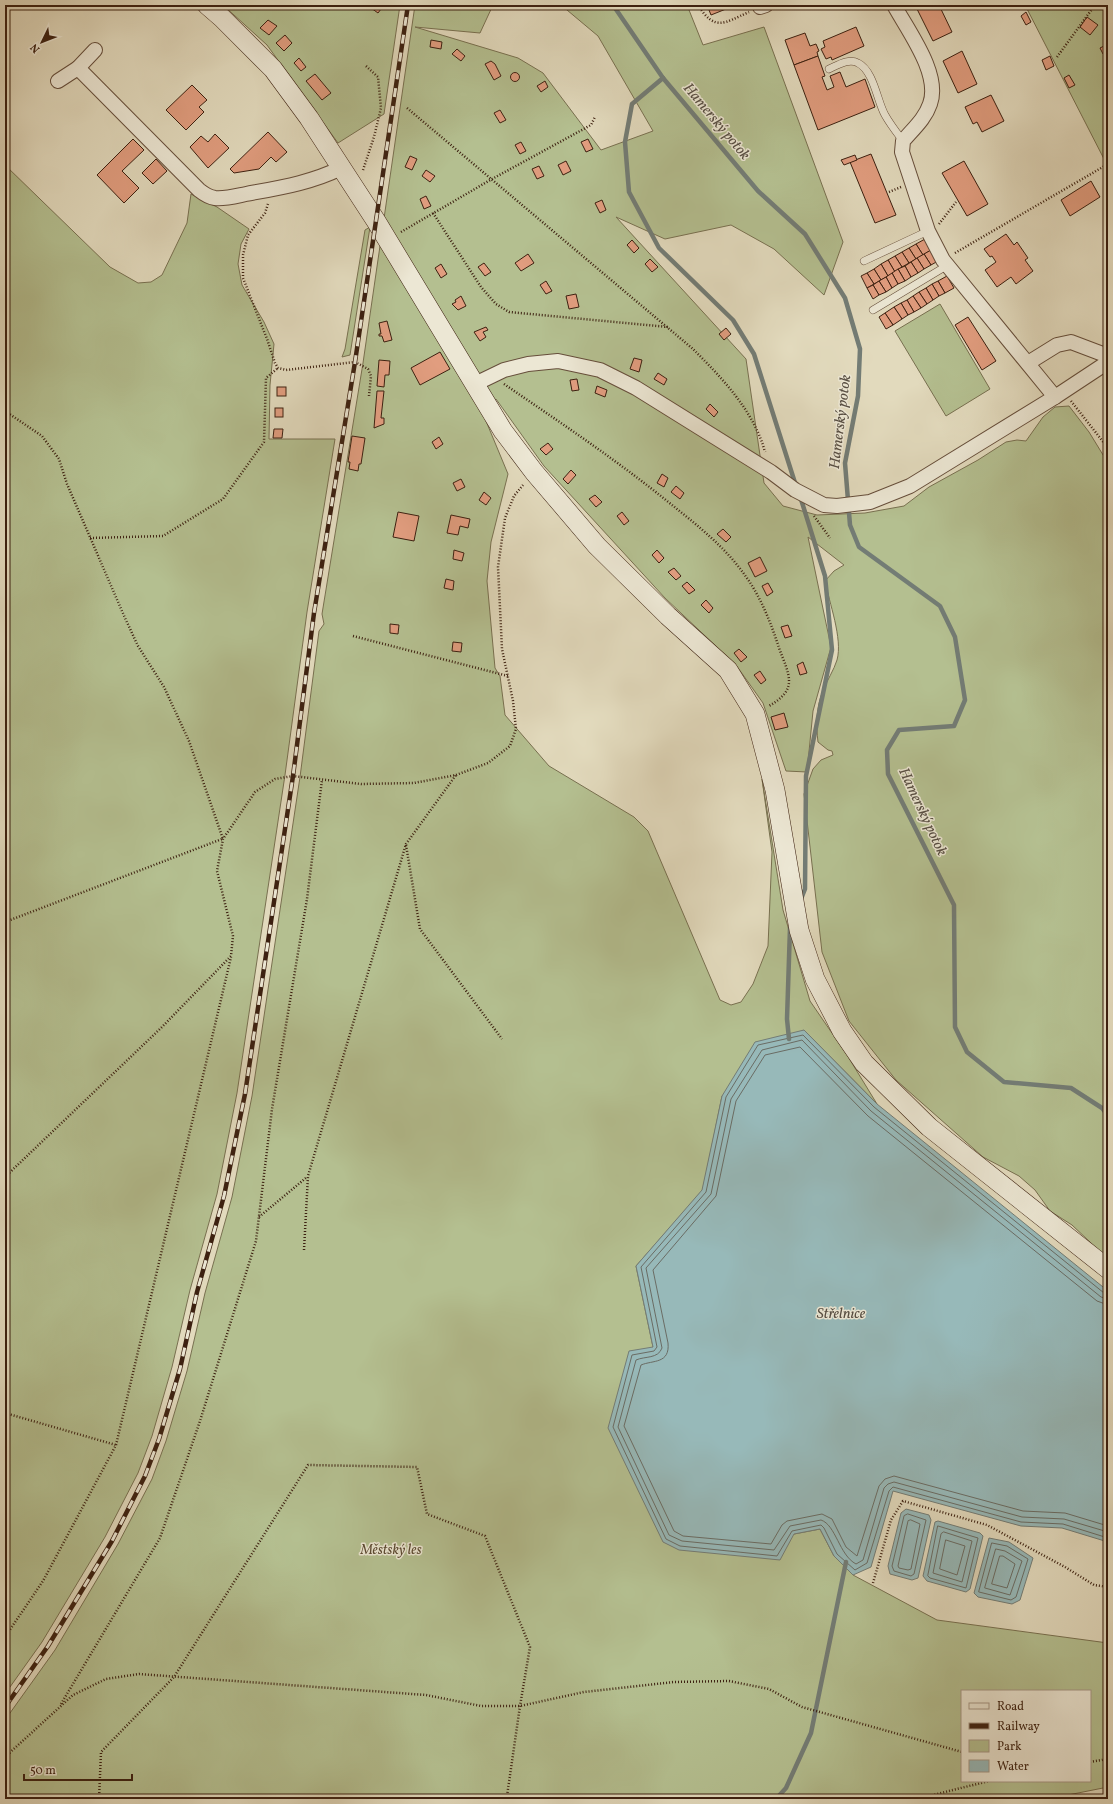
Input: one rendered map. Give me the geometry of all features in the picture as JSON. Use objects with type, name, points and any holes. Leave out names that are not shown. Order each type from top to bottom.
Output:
[{"type":"street","points":[[207,5],[273,68],[309,118],[389,243],[503,431],[534,472],[597,546],[668,616],[728,670],[755,714],[775,790],[799,930],[815,979],[842,1031],[864,1063],[929,1127],[1108,1269]]},
{"type":"street","points":[[894,5],[927,64],[932,84],[931,103],[922,120],[903,141],[902,152],[928,231],[946,262],[1028,363],[1059,394]]},
{"type":"street","points":[[58,81],[78,68],[95,50]]},
{"type":"street","points":[[78,68],[199,190],[207,196],[224,198],[268,190],[322,177],[341,168]]},
{"type":"street","points":[[1028,363],[1057,345],[1071,342],[1108,356]]},
{"type":"street","points":[[475,384],[504,370],[528,364],[558,361],[600,370],[636,388],[771,472],[795,490],[824,505],[838,506],[870,502],[910,486],[1108,362]]},
{"type":"lane","points":[[829,69],[847,62],[859,63],[866,70],[874,86],[884,114],[903,141]]},
{"type":"lane","points":[[864,261],[928,231]]},
{"type":"lane","points":[[873,310],[946,262]]},
{"type":"path","points":[[698,5],[707,18],[715,23],[724,23],[762,6]]},
{"type":"path","points":[[1057,57],[1095,5]]},
{"type":"path","points":[[355,189],[370,152],[381,108],[378,77],[366,66]]},
{"type":"path","points":[[407,108],[668,327],[719,375],[740,403],[756,430],[771,472]]},
{"type":"path","points":[[389,243],[408,227],[492,179],[592,126],[595,116]]},
{"type":"path","points":[[946,262],[1108,164]]},
{"type":"path","points":[[268,190],[269,201],[265,213],[248,234],[243,255],[243,278],[275,363],[278,368],[286,370],[355,362],[368,369],[371,376],[369,396]]},
{"type":"path","points":[[928,231],[935,229],[956,202]]},
{"type":"path","points":[[433,213],[481,287],[496,304],[509,312],[668,327]]},
{"type":"path","points":[[90,538],[163,536],[223,499],[264,442],[266,378],[278,368]]},
{"type":"path","points":[[492,376],[628,469],[701,528],[744,574],[769,618],[788,672],[790,685],[780,700],[755,714]]},
{"type":"path","points":[[1059,394],[1108,448]]},
{"type":"path","points":[[5,411],[42,436],[59,459],[67,484],[138,646],[164,687],[189,741],[223,839]]},
{"type":"path","points":[[5,1637],[43,1581],[116,1445],[231,956],[233,936],[217,871],[223,839],[255,792],[275,779],[293,776],[361,784],[414,783],[456,775],[488,763],[510,746],[516,728],[513,701],[502,648],[498,567],[505,518],[514,496],[534,472]]},
{"type":"path","points":[[353,636],[508,676]]},
{"type":"path","points":[[304,1250],[308,1176],[406,844],[456,775]]},
{"type":"path","points":[[59,1707],[160,1538],[200,1421],[256,1241],[272,1109],[308,899],[322,780]]},
{"type":"path","points":[[5,922],[223,839]]},
{"type":"path","points":[[406,844],[420,929],[502,1040]]},
{"type":"path","points":[[5,1177],[162,1027],[231,956]]},
{"type":"path","points":[[259,1217],[308,1176]]},
{"type":"path","points":[[5,1413],[116,1445]]},
{"type":"path","points":[[99,1799],[101,1752],[174,1677],[308,1465],[417,1467],[427,1514],[485,1536],[530,1647],[507,1796]]},
{"type":"path","points":[[873,1583],[891,1520],[903,1501],[987,1525],[1065,1567],[1094,1585],[1108,1586]]},
{"type":"path","points":[[5,1757],[73,1695],[106,1679],[140,1674],[426,1695],[481,1706],[520,1706],[584,1692],[674,1682],[729,1681],[768,1689],[802,1707],[961,1752]]},
{"type":"path","points":[[1091,1762],[1108,1759]]},
{"type":"path","points":[[916,1799],[985,1782]]},
{"type":"green space","points":[[223,5],[400,5],[384,114],[338,143],[267,45]]},
{"type":"green space","name":"Městský les","points":[[415,5],[493,5],[480,33],[415,27],[518,58],[543,73],[601,150],[653,131],[598,36],[561,5],[687,5],[703,45],[764,27],[843,242],[824,295],[774,249],[731,225],[665,239],[616,217],[746,359],[764,483],[783,506],[817,515],[865,513],[904,506],[929,487],[978,460],[1006,442],[1017,440],[1026,441],[1043,417],[1055,407],[1069,406],[1089,432],[1108,463],[1108,1259],[1072,1225],[1050,1211],[1035,1190],[1019,1176],[983,1157],[896,1080],[849,1021],[822,952],[804,794],[813,769],[821,760],[833,755],[832,751],[828,750],[818,742],[817,716],[821,697],[836,664],[838,651],[835,620],[825,581],[834,571],[844,565],[808,537],[831,647],[813,711],[807,772],[786,771],[763,703],[736,665],[665,598],[544,466],[496,399],[481,409],[508,474],[491,542],[487,581],[495,668],[500,676],[505,715],[549,766],[634,817],[648,831],[720,1000],[731,1005],[741,1002],[753,984],[768,946],[772,852],[762,779],[783,910],[810,1001],[847,1055],[877,1104],[804,1030],[722,1096],[703,1190],[636,1266],[653,1347],[794,1534],[820,1529],[834,1556],[853,1575],[937,1620],[1108,1643],[1108,1787],[1048,1799],[5,1799],[5,1720],[55,1650],[118,1544],[152,1479],[166,1441],[187,1371],[205,1293],[232,1197],[252,1096],[300,777],[319,631],[324,624],[322,614],[363,363]]},
{"type":"green space","points":[[1025,5],[1108,5],[1108,156],[1104,159]]},
{"type":"green space","points":[[5,165],[110,267],[138,283],[151,282],[162,275],[187,223],[191,194],[217,207],[249,229],[241,244],[238,264],[242,285],[264,322],[274,344],[270,385],[269,439],[335,439],[307,612],[285,775],[237,1093],[217,1194],[190,1290],[172,1367],[152,1436],[138,1473],[105,1537],[42,1642],[5,1694]]},
{"type":"green space","points":[[370,227],[350,355],[342,357],[345,349],[365,230]]},
{"type":"green space","points":[[940,304],[990,389],[946,416],[895,331]]},
{"type":"water","name":"Střelnice","points":[[804,1030],[877,1104],[1108,1291],[1108,1542],[1062,1528],[1021,1526],[893,1491],[871,1567],[853,1575],[834,1556],[820,1529],[794,1534],[780,1560],[679,1550],[663,1542],[608,1428],[629,1351],[653,1347],[636,1266],[702,1190],[722,1096],[755,1042]]},
{"type":"water","points":[[906,1509],[929,1515],[931,1520],[918,1578],[912,1580],[890,1574],[888,1566],[901,1513]]},
{"type":"water","points":[[938,1521],[980,1533],[983,1536],[970,1589],[966,1592],[927,1581],[923,1576],[935,1522]]},
{"type":"water","points":[[989,1538],[1009,1542],[1033,1558],[1020,1600],[1012,1604],[978,1597],[974,1593]]},
{"type":"building","points":[[374,5],[384,5],[378,13],[371,8]]},
{"type":"building","points":[[707,5],[736,5],[711,15]]},
{"type":"building","points":[[926,5],[939,5],[952,32],[933,41],[917,9]]},
{"type":"building","points":[[1026,12],[1031,22],[1026,25],[1021,16]]},
{"type":"building","points":[[1087,17],[1098,25],[1090,35],[1080,27]]},
{"type":"building","points":[[268,20],[277,26],[269,35],[260,28]]},
{"type":"building","points":[[856,27],[864,46],[832,60],[831,57],[826,59],[821,49],[825,47],[823,41]]},
{"type":"building","points":[[805,33],[810,46],[816,44],[819,51],[817,52],[818,56],[794,65],[785,40]]},
{"type":"building","points":[[285,35],[292,43],[284,51],[276,43]]},
{"type":"building","points":[[431,40],[442,42],[441,49],[430,47]]},
{"type":"building","points":[[1108,44],[1108,51],[1103,54],[1100,48]]},
{"type":"building","points":[[457,49],[465,56],[461,61],[452,54]]},
{"type":"building","points":[[962,51],[977,84],[958,93],[943,61]]},
{"type":"building","points":[[818,56],[825,76],[822,77],[827,90],[834,87],[830,76],[840,72],[846,87],[865,79],[875,107],[818,130],[794,65]]},
{"type":"building","points":[[1050,56],[1054,66],[1046,70],[1042,60]]},
{"type":"building","points":[[299,58],[306,67],[301,71],[294,63]]},
{"type":"building","points":[[491,61],[495,64],[501,76],[494,80],[485,64]]},
{"type":"building","points":[[513,73],[517,73],[519,77],[517,81],[513,81],[511,79],[511,75]]},
{"type":"building","points":[[315,74],[331,93],[322,100],[306,81]]},
{"type":"building","points":[[1069,75],[1075,85],[1069,88],[1064,78]]},
{"type":"building","points":[[545,81],[548,87],[541,92],[537,86]]},
{"type":"building","points":[[192,85],[207,100],[199,107],[204,112],[186,130],[166,110]]},
{"type":"building","points":[[991,95],[1004,121],[982,132],[977,122],[973,124],[965,107]]},
{"type":"building","points":[[500,110],[506,120],[500,123],[494,113]]},
{"type":"building","points":[[268,132],[287,152],[276,162],[271,157],[259,169],[234,173],[230,169]]},
{"type":"building","points":[[215,134],[229,148],[208,168],[190,147],[201,136],[208,142]]},
{"type":"building","points":[[133,139],[144,150],[122,171],[139,188],[124,203],[97,175]]},
{"type":"building","points":[[588,139],[593,149],[586,152],[581,142]]},
{"type":"building","points":[[521,142],[526,151],[520,154],[515,145]]},
{"type":"building","points":[[871,154],[896,215],[875,223],[850,162]]},
{"type":"building","points":[[855,155],[857,160],[844,165],[841,160]]},
{"type":"building","points":[[410,156],[417,159],[412,170],[405,167]]},
{"type":"building","points":[[156,159],[167,171],[153,184],[142,173]]},
{"type":"building","points":[[566,161],[571,171],[563,175],[558,165]]},
{"type":"building","points":[[964,161],[988,204],[967,216],[942,173]]},
{"type":"building","points":[[539,166],[544,176],[537,179],[532,169]]},
{"type":"building","points":[[426,170],[435,176],[430,182],[422,176]]},
{"type":"building","points":[[1091,181],[1100,197],[1070,216],[1061,200]]},
{"type":"building","points":[[426,196],[431,206],[424,209],[420,199]]},
{"type":"building","points":[[602,200],[606,210],[600,213],[595,203]]},
{"type":"building","points":[[1006,234],[1014,245],[1017,242],[1028,258],[1025,260],[1033,271],[1016,284],[1011,277],[997,287],[985,270],[996,262],[984,249]]},
{"type":"building","points":[[925,239],[931,250],[923,255],[916,244]]},
{"type":"building","points":[[632,240],[639,248],[634,253],[627,245]]},
{"type":"building","points":[[916,244],[923,255],[916,259],[909,248]]},
{"type":"building","points":[[909,248],[916,259],[909,263],[902,252]]},
{"type":"building","points":[[931,250],[938,261],[931,265],[924,254]]},
{"type":"building","points":[[902,252],[909,263],[902,267],[895,256]]},
{"type":"building","points":[[528,254],[534,263],[521,271],[515,263]]},
{"type":"building","points":[[924,254],[931,265],[924,269],[917,258]]},
{"type":"building","points":[[895,256],[902,267],[895,272],[888,260]]},
{"type":"building","points":[[917,258],[924,269],[918,273],[911,262]]},
{"type":"building","points":[[650,259],[658,267],[652,272],[645,264]]},
{"type":"building","points":[[888,260],[895,272],[888,276],[881,264]]},
{"type":"building","points":[[911,262],[918,273],[911,277],[905,266]]},
{"type":"building","points":[[484,263],[491,272],[485,276],[478,267]]},
{"type":"building","points":[[441,264],[447,274],[441,278],[435,268]]},
{"type":"building","points":[[881,264],[888,276],[881,280],[874,269]]},
{"type":"building","points":[[905,266],[911,277],[905,281],[898,269]]},
{"type":"building","points":[[874,269],[881,280],[874,284],[867,273]]},
{"type":"building","points":[[898,269],[905,281],[898,284],[892,273]]},
{"type":"building","points":[[867,273],[874,284],[867,288],[861,276]]},
{"type":"building","points":[[892,273],[898,284],[892,288],[886,277]]},
{"type":"building","points":[[947,276],[954,288],[945,293],[938,281]]},
{"type":"building","points":[[886,277],[892,288],[886,292],[879,281]]},
{"type":"building","points":[[546,281],[552,291],[546,294],[540,285]]},
{"type":"building","points":[[879,281],[886,292],[879,295],[873,285]]},
{"type":"building","points":[[938,281],[945,293],[939,296],[932,284]]},
{"type":"building","points":[[932,284],[939,296],[933,300],[926,288]]},
{"type":"building","points":[[873,285],[879,295],[873,299],[867,288]]},
{"type":"building","points":[[926,288],[933,300],[927,304],[919,292]]},
{"type":"building","points":[[919,292],[927,304],[921,308],[913,296]]},
{"type":"building","points":[[576,294],[579,307],[569,309],[566,296]]},
{"type":"building","points":[[461,296],[466,306],[458,310],[452,304]]},
{"type":"building","points":[[913,296],[921,308],[914,312],[907,300]]},
{"type":"building","points":[[907,300],[914,312],[908,315],[901,303]]},
{"type":"building","points":[[901,303],[908,315],[902,319],[894,307]]},
{"type":"building","points":[[894,307],[902,319],[893,325],[885,313]]},
{"type":"building","points":[[885,313],[893,325],[886,329],[879,317]]},
{"type":"building","points":[[968,317],[996,361],[982,370],[955,325]]},
{"type":"building","points":[[387,321],[392,340],[384,342],[382,336],[379,336],[379,334],[381,334],[379,323]]},
{"type":"building","points":[[486,327],[488,330],[483,332],[486,337],[480,341],[474,332]]},
{"type":"building","points":[[726,328],[731,334],[724,340],[719,334]]},
{"type":"building","points":[[440,352],[450,369],[420,385],[411,368]]},
{"type":"building","points":[[634,358],[642,360],[639,372],[630,369]]},
{"type":"building","points":[[379,360],[390,361],[389,375],[385,375],[384,387],[377,386]]},
{"type":"building","points":[[658,373],[667,379],[664,385],[654,379]]},
{"type":"building","points":[[577,379],[579,390],[572,391],[570,380]]},
{"type":"building","points":[[597,386],[607,390],[605,397],[595,393]]},
{"type":"building","points":[[277,387],[286,387],[286,396],[277,396]]},
{"type":"building","points":[[377,391],[384,391],[381,418],[384,418],[384,424],[374,428]]},
{"type":"building","points":[[710,404],[718,412],[714,417],[706,409]]},
{"type":"building","points":[[275,408],[283,408],[283,417],[275,417]]},
{"type":"building","points":[[274,429],[283,429],[282,438],[273,438]]},
{"type":"building","points":[[352,436],[365,438],[361,464],[359,464],[358,471],[349,469],[350,462],[348,462]]},
{"type":"building","points":[[439,437],[443,444],[436,449],[432,442]]},
{"type":"building","points":[[548,443],[553,449],[546,455],[540,449]]},
{"type":"building","points":[[571,470],[576,475],[568,484],[563,479]]},
{"type":"building","points":[[662,474],[668,478],[664,487],[657,483]]},
{"type":"building","points":[[461,479],[465,487],[457,491],[453,483]]},
{"type":"building","points":[[676,486],[684,493],[680,499],[671,492]]},
{"type":"building","points":[[484,492],[491,498],[486,505],[479,500]]},
{"type":"building","points":[[595,495],[602,502],[596,507],[589,499]]},
{"type":"building","points":[[398,512],[419,516],[414,541],[393,537]]},
{"type":"building","points":[[622,512],[629,521],[624,525],[617,516]]},
{"type":"building","points":[[451,515],[470,519],[468,528],[460,526],[458,535],[447,533]]},
{"type":"building","points":[[723,529],[731,537],[726,542],[717,534]]},
{"type":"building","points":[[454,550],[464,553],[462,561],[453,559]]},
{"type":"building","points":[[657,550],[664,558],[659,563],[652,555]]},
{"type":"building","points":[[760,557],[767,571],[755,577],[748,563]]},
{"type":"building","points":[[674,568],[681,576],[676,580],[668,572]]},
{"type":"building","points":[[446,579],[454,581],[453,590],[444,588]]},
{"type":"building","points":[[687,582],[695,590],[689,594],[682,586]]},
{"type":"building","points":[[768,583],[773,592],[767,596],[762,586]]},
{"type":"building","points":[[706,600],[713,608],[709,613],[701,605]]},
{"type":"building","points":[[390,624],[399,625],[398,634],[390,633]]},
{"type":"building","points":[[788,625],[792,636],[785,638],[781,627]]},
{"type":"building","points":[[453,642],[462,643],[461,652],[452,651]]},
{"type":"building","points":[[739,649],[747,657],[741,662],[734,653]]},
{"type":"building","points":[[803,662],[807,673],[800,675],[797,665]]},
{"type":"building","points":[[760,671],[766,680],[761,684],[754,675]]},
{"type":"building","points":[[784,713],[788,727],[775,730],[771,717]]},
{"type":"waterway","name":"Hamerský potok","points":[[613,5],[663,78],[758,191],[805,234],[845,298],[860,349],[858,396],[845,463],[850,525],[859,547],[940,606],[955,637],[965,700],[954,726],[899,730],[887,750],[888,774],[954,905],[955,1027],[967,1052],[1004,1082],[1071,1088],[1102,1108],[1108,1116]]},
{"type":"waterway","points":[[663,78],[632,104],[625,142],[629,192],[659,248],[733,320],[754,354],[796,486]]},
{"type":"waterway","points":[[800,496],[825,576],[832,650],[806,776],[805,889],[801,899]]},
{"type":"waterway","points":[[789,1039],[787,1019],[790,928]]},
{"type":"waterway","points":[[776,1799],[786,1788],[811,1733],[846,1562]]},
{"type":"railway","points":[[5,1707],[48,1646],[112,1541],[145,1476],[159,1439],[180,1369],[197,1292],[224,1196],[245,1094],[293,776],[314,613],[355,362],[408,5]]}]
